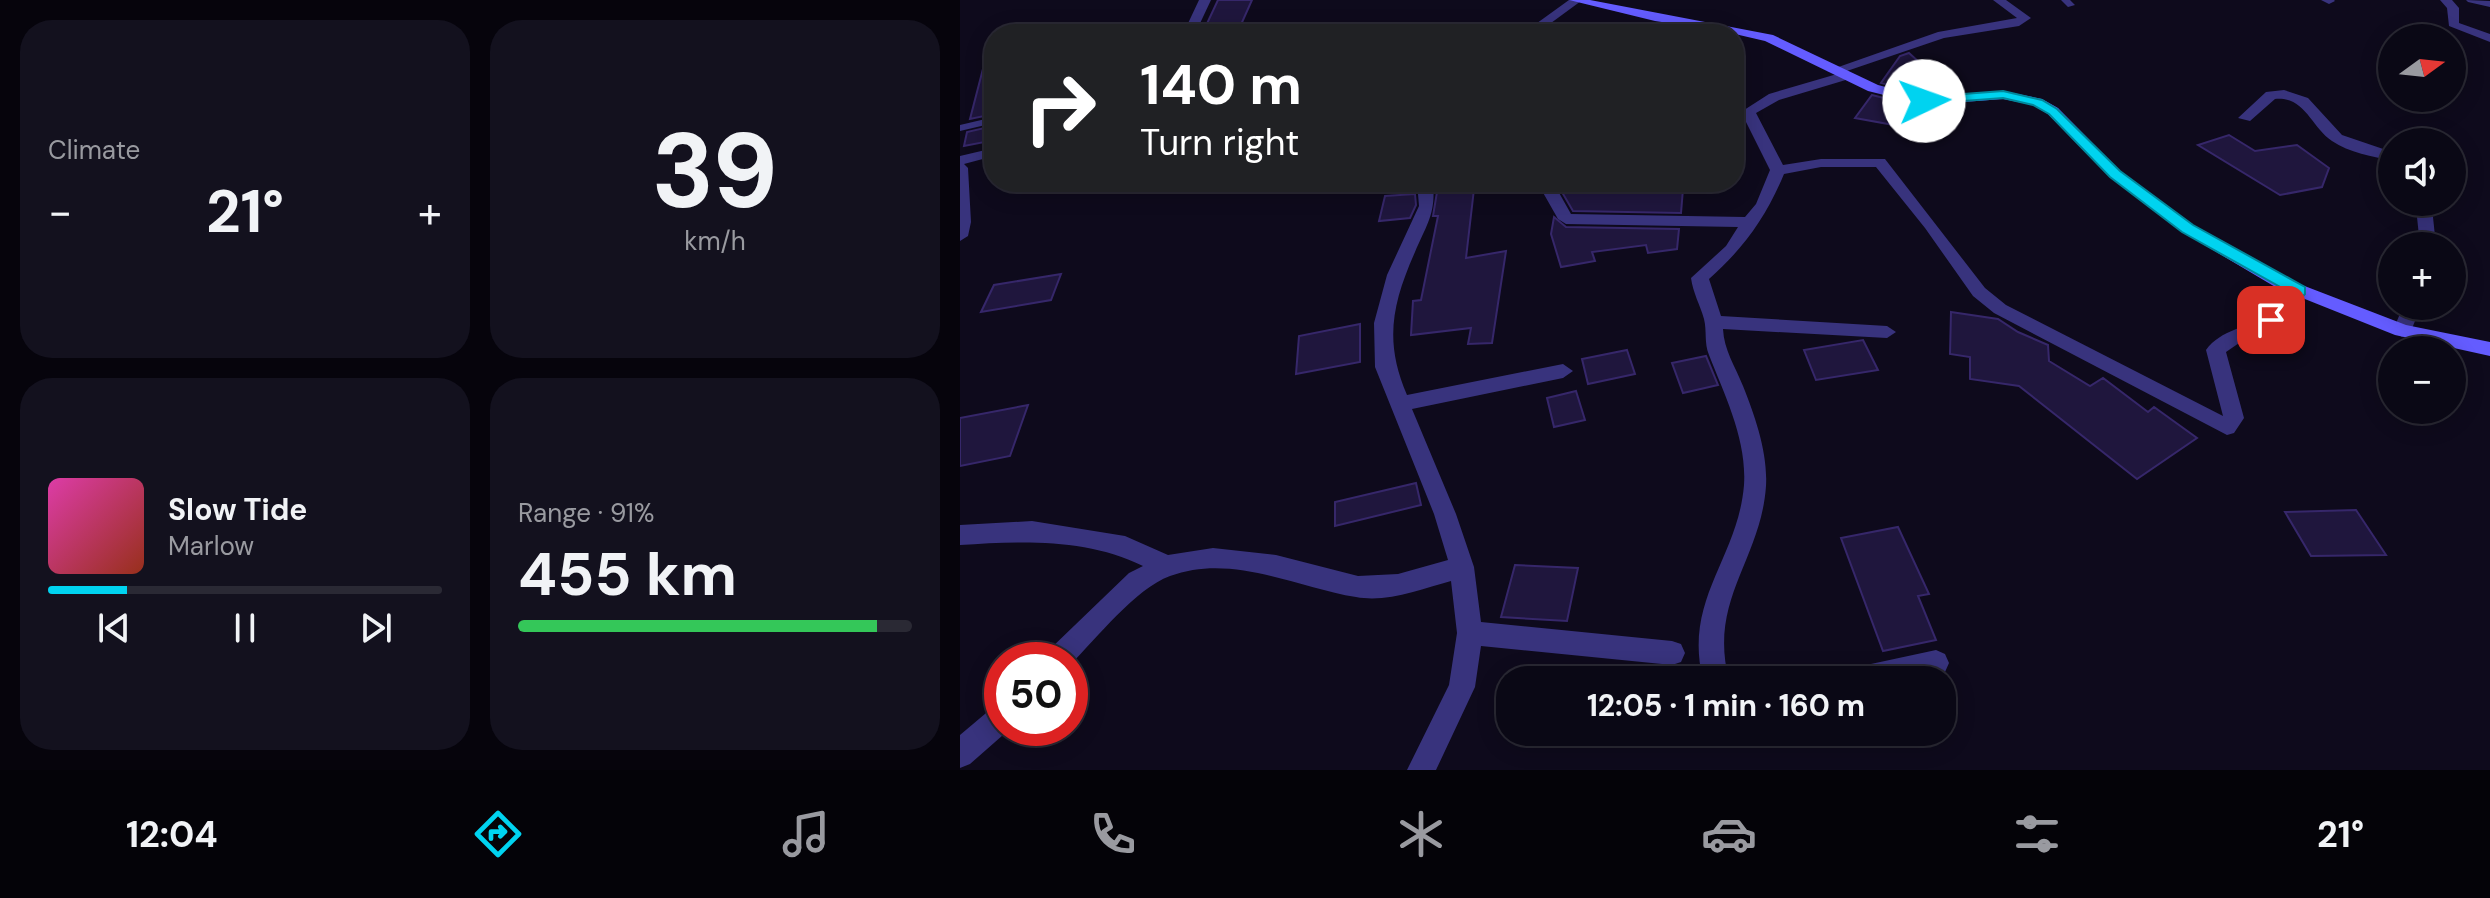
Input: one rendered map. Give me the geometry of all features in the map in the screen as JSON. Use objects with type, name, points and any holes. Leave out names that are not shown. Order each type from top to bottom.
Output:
[{"type":"main road","points":[[1575,1],[1696,24]]},
{"type":"main road","points":[[1744,33],[1769,38],[1806,54],[1838,74],[1873,88],[1924,101],[2003,95],[2037,102],[2053,111],[2115,174],[2187,228],[2299,291],[2402,331],[2490,349]]},
{"type":"street","points":[[1194,24],[1205,0]]},
{"type":"street","points":[[1778,170],[1748,112],[1774,97],[1942,35],[2015,24],[2025,18],[1999,0]]},
{"type":"street","points":[[2446,0],[2453,8],[2453,24],[2490,38]]},
{"type":"street","points":[[2472,0],[2490,4]]},
{"type":"street","points":[[1542,24],[1575,1]]},
{"type":"street","points":[[2245,118],[2271,95],[2294,96],[2315,110],[2328,131],[2340,140],[2378,152]]},
{"type":"street","points":[[960,161],[984,155]]},
{"type":"street","points":[[1778,170],[1821,163],[1880,162],[1931,225],[1979,292],[2000,309],[2227,427],[2234,418],[2216,350],[2235,336],[2271,320],[2299,291]]},
{"type":"street","points":[[960,168],[963,222],[960,236]]},
{"type":"street","points":[[1710,666],[1709,625],[1746,530],[1755,485],[1750,450],[1734,389],[1715,344],[1714,322],[1700,278],[1733,249],[1763,205],[1778,170]]},
{"type":"street","points":[[1421,770],[1462,687],[1470,633],[1462,567],[1445,514],[1385,367],[1383,323],[1396,275],[1427,206],[1426,192]]},
{"type":"street","points":[[1551,192],[1566,219],[1749,222]]},
{"type":"street","points":[[2402,331],[2406,320]]},
{"type":"street","points":[[1714,322],[1887,332]]},
{"type":"street","points":[[1401,404],[1563,371]]},
{"type":"street","points":[[960,535],[1032,531],[1125,546],[1166,566]]},
{"type":"street","points":[[1075,642],[1138,581],[1166,566],[1213,558],[1276,565],[1358,587],[1398,585],[1462,567]]},
{"type":"street","points":[[1470,633],[1672,653]]},
{"type":"street","points":[[1922,666],[1936,663]]},
{"type":"street","points":[[960,754],[984,733]]},
{"type":"lane","points":[[960,128],[984,122]]},
{"type":"building","points":[[1218,0],[1252,0],[1241,24],[1207,24]]},
{"type":"building","points":[[1909,53],[1941,82],[1938,93],[1924,94],[1881,83],[1900,56]]},
{"type":"building","points":[[984,65],[984,116],[970,119]]},
{"type":"building","points":[[1872,95],[1923,108],[1933,107],[1927,131],[1855,118]]},
{"type":"building","points":[[984,128],[984,142],[964,146],[967,132]]},
{"type":"building","points":[[2229,135],[2255,151],[2297,145],[2329,168],[2322,187],[2280,195],[2198,145]]},
{"type":"building","points":[[1437,192],[1474,192],[1466,258],[1506,251],[1492,343],[1468,344],[1471,328],[1411,335],[1413,301],[1421,300],[1438,216],[1433,216]]},
{"type":"building","points":[[1562,192],[1683,192],[1681,213],[1573,211]]},
{"type":"building","points":[[1415,194],[1416,205],[1410,218],[1379,221],[1385,196]]},
{"type":"building","points":[[1554,217],[1566,227],[1679,229],[1677,249],[1648,253],[1646,245],[1592,252],[1595,261],[1561,267],[1551,234]]},
{"type":"building","points":[[1061,274],[1051,300],[981,312],[994,285]]},
{"type":"building","points":[[1951,312],[1998,319],[2048,345],[2049,361],[2090,386],[2103,378],[2148,412],[2154,407],[2197,438],[2137,479],[2019,386],[1970,379],[1970,357],[1950,354]]},
{"type":"building","points":[[1360,324],[1360,362],[1296,374],[1299,336]]},
{"type":"building","points":[[1863,340],[1878,370],[1816,380],[1804,350]]},
{"type":"building","points":[[1627,350],[1635,374],[1588,384],[1582,359]]},
{"type":"building","points":[[1706,356],[1718,385],[1683,393],[1672,363]]},
{"type":"building","points":[[1576,391],[1585,420],[1554,427],[1547,398]]},
{"type":"building","points":[[1028,405],[1010,456],[960,466],[960,418]]},
{"type":"building","points":[[1416,483],[1421,505],[1335,526],[1335,502]]},
{"type":"building","points":[[2356,510],[2386,555],[2311,556],[2285,512]]},
{"type":"building","points":[[1898,527],[1929,594],[1918,596],[1936,640],[1883,651],[1841,538]]},
{"type":"building","points":[[1515,565],[1578,568],[1567,621],[1501,617]]},
{"type":"route","points":[[1924,101],[2003,95],[2037,102],[2053,111],[2081,143],[2115,174],[2187,228],[2299,291],[2271,320]]}]
